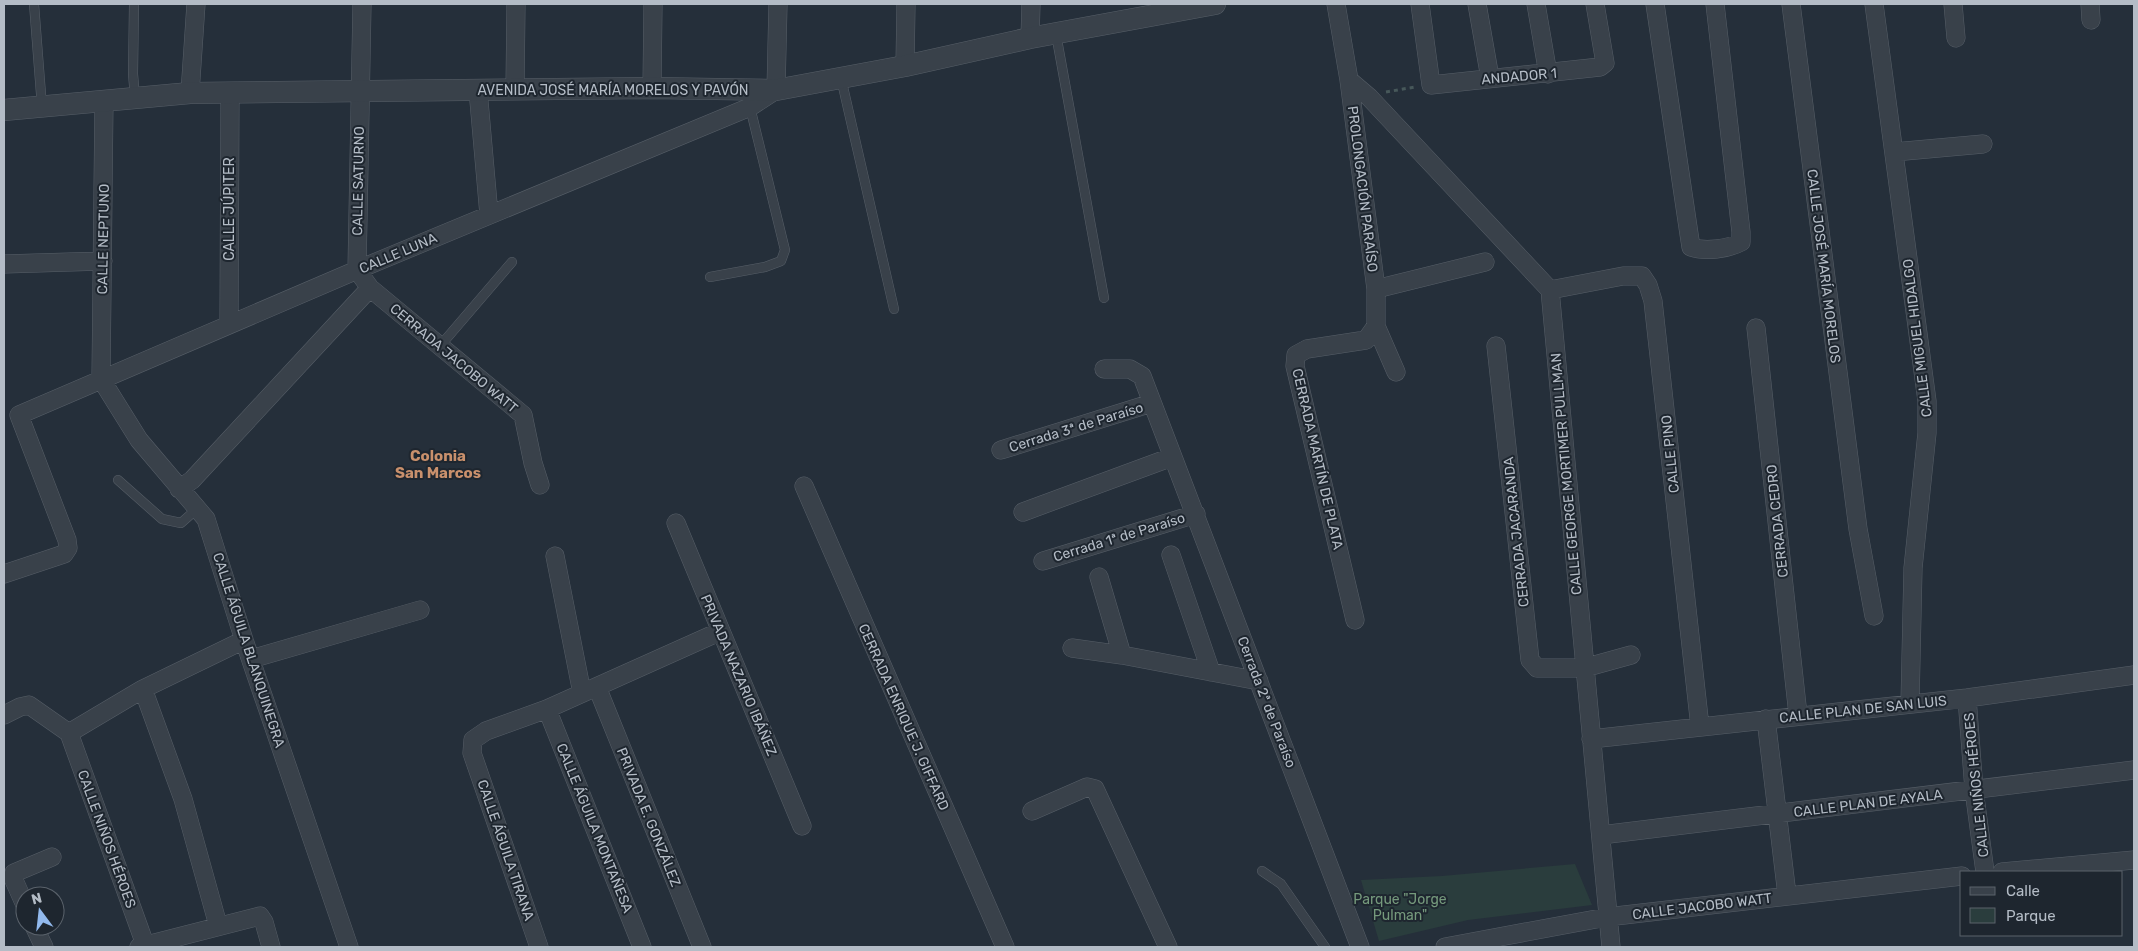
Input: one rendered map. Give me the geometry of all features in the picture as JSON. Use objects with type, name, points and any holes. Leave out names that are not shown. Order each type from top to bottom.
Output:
[{"type":"street","points":[[190,93],[196,4]]},
{"type":"street","name":"CALLE SATURNO","points":[[357,270],[362,4]]},
{"type":"street","points":[[515,89],[516,4]]},
{"type":"street","points":[[652,88],[653,4]]},
{"type":"street","points":[[776,90],[778,4]]},
{"type":"street","points":[[905,66],[906,4]]},
{"type":"street","points":[[1030,38],[1031,4]]},
{"type":"street","name":"AVENIDA JOSÉ MARÍA MORELOS Y PAVÓN","points":[[4,110],[190,93],[652,88],[776,90],[905,66],[1030,38],[1215,4]]},
{"type":"street","name":"PROLONGACIÓN PARAÍSO","points":[[1336,4],[1349,80],[1376,289],[1376,326],[1396,372]]},
{"type":"street","name":"ANDADOR 1","points":[[1420,4],[1431,85],[1600,67],[1605,63],[1595,4]]},
{"type":"street","points":[[1477,4],[1490,78]]},
{"type":"street","points":[[1536,4],[1548,74]]},
{"type":"street","points":[[1655,4],[1691,247],[1699,250],[1733,246],[1740,242],[1741,232],[1716,4]]},
{"type":"street","name":"CALLE JOSÉ MARÍA MORELOS","points":[[1791,4],[1858,529],[1874,616]]},
{"type":"street","name":"CALLE MIGUEL HIDALGO","points":[[1874,4],[1927,402],[1927,433],[1914,559],[1910,704]]},
{"type":"street","points":[[1953,4],[1956,38]]},
{"type":"street","points":[[1349,80],[1369,97],[1550,290]]},
{"type":"street","points":[[478,90],[489,214]]},
{"type":"street","name":"CALLE LUNA","points":[[11,413],[102,379],[489,214],[750,107],[776,90]]},
{"type":"street","name":"CALLE JÚPITER","points":[[229,324],[230,93]]},
{"type":"street","name":"CALLE NEPTUNO","points":[[102,379],[104,100]]},
{"type":"street","points":[[1894,152],[1983,144]]},
{"type":"street","points":[[4,264],[103,260]]},
{"type":"street","points":[[1376,289],[1485,262]]},
{"type":"street","name":"CERRADA JACOBO WATT","points":[[357,270],[370,288],[523,415],[540,485]]},
{"type":"street","name":"CALLE PINO","points":[[1550,290],[1623,276],[1642,276],[1648,285],[1653,301],[1700,726]]},
{"type":"street","points":[[179,489],[192,480],[370,288]]},
{"type":"street","name":"CALLE GEORGE MORTIMER PULLMAN","points":[[1550,290],[1611,947]]},
{"type":"street","name":"CERRADA MARTÍN DE PLATA","points":[[1355,620],[1295,366],[1296,356],[1307,349],[1366,340],[1376,326]]},
{"type":"street","name":"CERRADA CEDRO","points":[[1756,328],[1798,715]]},
{"type":"street","name":"CERRADA JACARANDA","points":[[1496,346],[1530,660],[1537,668],[1584,668],[1631,655]]},
{"type":"street","name":"Cerrada 2ª de Paraíso","points":[[1104,369],[1130,369],[1142,376],[1360,947]]},
{"type":"street","name":"CALLE ÁGUILA BLANQUINEGRA","points":[[102,379],[139,440],[206,519],[244,640],[349,947]]},
{"type":"street","name":"Cerrada 3ª de Paraíso","points":[[1001,450],[1152,403]]},
{"type":"street","points":[[4,574],[64,554],[68,548],[67,540],[11,413]]},
{"type":"street","points":[[1023,512],[1172,458]]},
{"type":"street","name":"CERRADA ENRIQUE J. GIFFARD","points":[[804,486],[1005,947]]},
{"type":"street","name":"Cerrada 1ª de Paraíso","points":[[1043,561],[1196,514]]},
{"type":"street","name":"PRIVADA NAZARIO IBÁÑEZ","points":[[676,523],[802,826]]},
{"type":"street","points":[[1171,555],[1211,672]]},
{"type":"street","name":"PRIVADA E. GONZÁLEZ","points":[[555,556],[589,690],[702,947]]},
{"type":"street","points":[[1099,577],[1122,654]]},
{"type":"street","points":[[251,659],[420,610]]},
{"type":"street","points":[[547,709],[721,631]]},
{"type":"street","points":[[4,715],[29,705],[68,732],[144,689],[244,640]]},
{"type":"street","points":[[1072,648],[1122,654],[1259,681]]},
{"type":"street","name":"CALLE PLAN DE SAN LUIS","points":[[1591,739],[1967,698],[2134,675]]},
{"type":"street","points":[[144,689],[183,800],[218,926]]},
{"type":"street","name":"CALLE NIÑOS HÉROES","points":[[1967,698],[1974,790],[1986,871]]},
{"type":"street","name":"CALLE ÁGUILA TIRANA","points":[[539,947],[472,753],[473,740],[486,730],[547,709]]},
{"type":"street","name":"CALLE ÁGUILA MONTAÑESA","points":[[547,709],[642,947]]},
{"type":"street","points":[[1766,719],[1787,895]]},
{"type":"street","name":"CALLE NIÑOS HÉROES","points":[[68,732],[144,947]]},
{"type":"street","name":"CALLE PLAN DE AYALA","points":[[1601,835],[2134,770]]},
{"type":"street","points":[[1032,811],[1087,787],[1095,789],[1168,947]]},
{"type":"street","points":[[17,886],[13,878],[14,873],[52,857]]},
{"type":"street","points":[[2013,871],[2134,860]]},
{"type":"street","name":"CALLE JACOBO WATT","points":[[1445,947],[1478,944],[1607,917],[1960,876]]},
{"type":"street","points":[[144,947],[260,916],[264,922],[271,947]]},
{"type":"lane","points":[[34,4],[42,107]]},
{"type":"lane","points":[[134,4],[133,74],[136,97]]},
{"type":"lane","points":[[1056,34],[1104,298]]},
{"type":"lane","points":[[841,78],[894,309]]},
{"type":"lane","points":[[710,277],[765,267],[781,261],[785,250],[750,107]]},
{"type":"lane","points":[[440,346],[512,262]]},
{"type":"lane","points":[[118,480],[162,519],[181,523],[198,508]]},
{"type":"lane","points":[[1262,871],[1282,884],[1325,947]]},
{"type":"green space","name":"Parque \"Jorge Pulman\"","points":[[1575,864],[1592,905],[1468,920],[1379,941],[1361,880],[1442,876]]},
{"type":"district","name":"Colonia San Marcos","points":[[438,464]]}]
